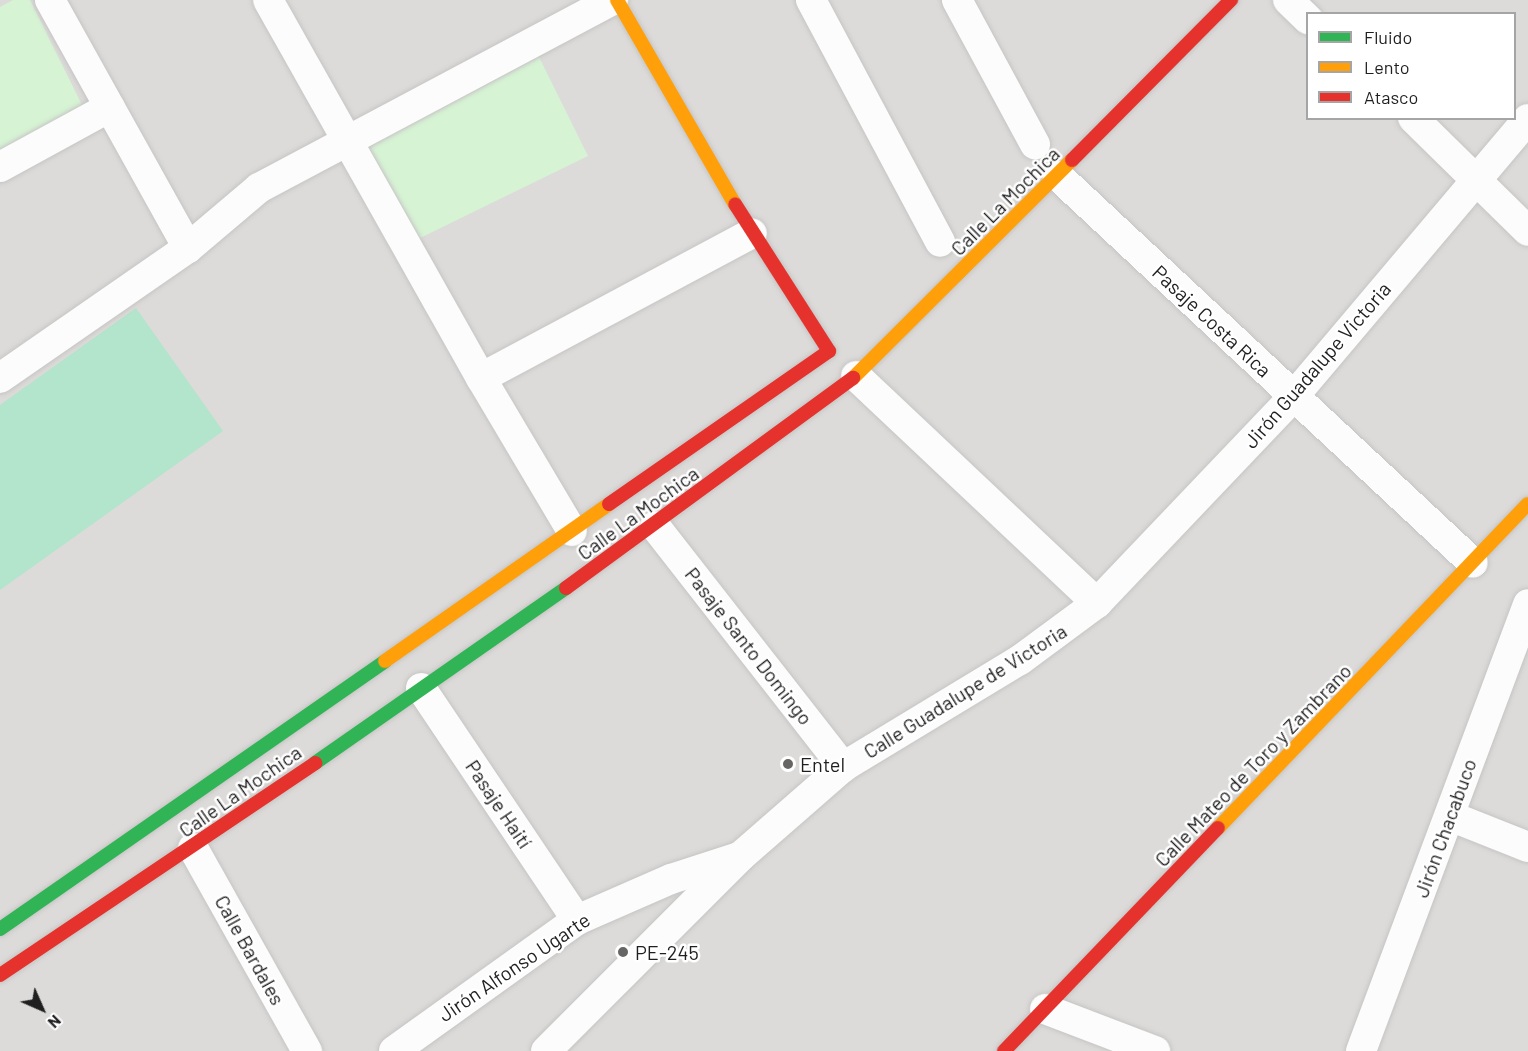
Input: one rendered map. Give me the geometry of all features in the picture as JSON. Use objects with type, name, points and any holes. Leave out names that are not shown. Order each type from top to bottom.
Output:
[{"type":"street","points":[[51,0],[188,248]]},
{"type":"street","points":[[268,0],[481,378],[572,531]]},
{"type":"street","points":[[0,378],[188,248],[259,188],[615,0],[752,233],[481,378]]},
{"type":"street","points":[[811,0],[940,242]]},
{"type":"street","points":[[957,0],[1035,144]]},
{"type":"street","name":"Calle La Mochica","points":[[0,975],[193,848],[655,526],[856,376],[1231,0]]},
{"type":"street","points":[[1288,0],[1306,17]]},
{"type":"street","points":[[0,167],[110,107]]},
{"type":"street","name":"Jirón Guadalupe Victoria","points":[[1097,603],[1293,398],[1528,119]]},
{"type":"street","points":[[1415,120],[1528,231]]},
{"type":"street","name":"Pasaje Costa Rica","points":[[1058,176],[1293,398],[1473,563]]},
{"type":"street","name":"Calle La Mochica","points":[[0,929],[829,351],[752,233]]},
{"type":"street","points":[[856,376],[1097,603]]},
{"type":"street","name":"Calle Mateo de Toro y Zambrano","points":[[1004,1051],[1527,507]]},
{"type":"street","name":"Pasaje Santo Domingo","points":[[655,526],[843,767]]},
{"type":"street","name":"Calle Guadalupe de Victoria","points":[[546,1051],[741,856],[843,767],[1020,660],[1097,603]]},
{"type":"street","name":"Jirón Chacabuco","points":[[1361,1051],[1528,604]]},
{"type":"street","name":"Pasaje Haití","points":[[421,688],[578,920]]},
{"type":"street","points":[[1450,816],[1528,847]]},
{"type":"street","name":"Calle Bardales","points":[[193,848],[307,1051]]},
{"type":"street","name":"Jirón Alfonso Ugarte","points":[[394,1051],[578,920],[671,879],[741,856]]},
{"type":"street","points":[[1045,1009],[1155,1051]]},
{"type":"shaded area","points":[[0,0],[1528,0],[1528,1051],[0,1051]]},
{"type":"green space","points":[[13,0],[30,0],[84,109],[0,154],[0,7]]},
{"type":"green space","points":[[539,57],[588,156],[414,241],[365,149]]},
{"type":"green space","points":[[136,308],[223,431],[0,590],[0,405]]},
{"type":"traffic: fast","points":[[315,763],[566,588]]},
{"type":"traffic: fast","points":[[0,929],[385,661]]},
{"type":"traffic: slow","points":[[617,0],[735,204]]},
{"type":"traffic: slow","points":[[853,378],[1072,160]]},
{"type":"traffic: slow","points":[[385,661],[609,504]]},
{"type":"traffic: slow","points":[[1218,828],[1528,504]]},
{"type":"traffic: jam","points":[[1072,160],[1231,0]]},
{"type":"traffic: jam","points":[[609,504],[829,351],[735,204]]},
{"type":"traffic: jam","points":[[566,588],[853,378]]},
{"type":"traffic: jam","points":[[0,975],[315,763]]},
{"type":"traffic: jam","points":[[1004,1051],[1218,828]]},
{"type":"place","name":"Entel","points":[[788,764]]},
{"type":"place","name":"PE-245","points":[[623,952]]}]
